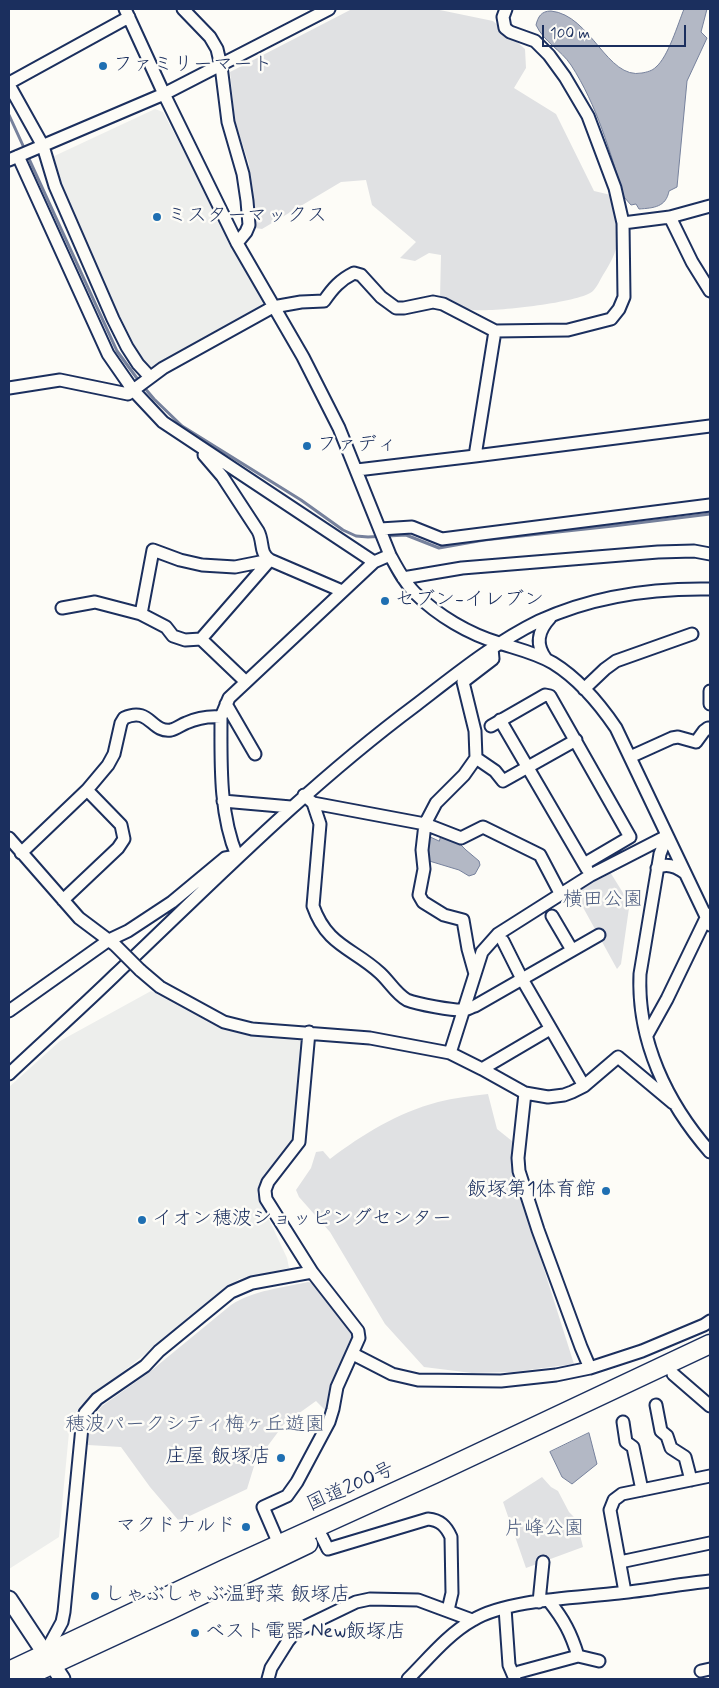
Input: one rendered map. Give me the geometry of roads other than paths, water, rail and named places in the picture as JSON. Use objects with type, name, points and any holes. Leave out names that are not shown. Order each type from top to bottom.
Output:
[{"type":"highway","name":"国道200号","points":[[9,1671],[53,1666],[279,1544],[434,1474],[710,1344]]},
{"type":"highway","name":"国道200号","points":[[21,1679],[53,1666],[322,1537],[710,1356]]},
{"type":"main road","points":[[9,1599],[53,1666]]},
{"type":"street","points":[[183,9],[210,37],[221,66],[228,122],[243,174],[247,201],[249,225],[246,232],[236,242]]},
{"type":"street","points":[[329,9],[164,94],[13,158],[108,354],[133,390],[163,422],[374,562]]},
{"type":"street","points":[[9,388],[60,380],[128,394],[150,376],[273,307],[301,302],[324,301],[331,290],[342,279],[354,273],[361,275],[381,297],[396,308],[433,302],[444,304],[495,332],[568,330],[610,319],[619,310],[624,297],[623,223],[615,188],[588,116],[565,77],[549,55],[535,41],[510,32],[505,28],[503,17],[506,9]]},
{"type":"street","points":[[150,376],[138,364],[127,347],[55,186],[41,147],[9,84],[127,13],[236,242],[303,357],[338,428],[357,470],[390,555],[403,578],[414,592],[448,619],[466,630],[495,646],[533,653],[569,675],[600,704],[630,757],[685,873],[709,918],[647,1035]]},
{"type":"street","points":[[623,223],[670,217],[710,206]]},
{"type":"street","points":[[670,217],[692,262],[710,291]]},
{"type":"street","points":[[475,456],[495,332]]},
{"type":"street","points":[[357,470],[710,426]]},
{"type":"street","points":[[195,444],[222,476],[258,532],[261,537],[264,557],[342,591]]},
{"type":"street","points":[[380,529],[412,527],[442,540],[710,505]]},
{"type":"street","points":[[141,614],[153,550],[180,560],[202,565],[235,567],[270,560]]},
{"type":"street","points":[[403,578],[462,568],[658,552],[710,554]]},
{"type":"street","points":[[237,856],[229,833],[224,801],[221,717],[229,698],[374,562],[390,555]]},
{"type":"street","points":[[62,608],[95,602],[141,614],[166,627],[173,636],[185,640],[201,639],[270,560]]},
{"type":"street","points":[[9,1074],[237,856],[291,807],[308,799],[368,741],[495,646],[566,610],[618,595],[649,590],[710,589]]},
{"type":"street","points":[[547,660],[539,648],[538,639],[543,625],[551,617]]},
{"type":"street","points":[[584,688],[616,661],[692,634]]},
{"type":"street","points":[[201,639],[246,682]]},
{"type":"street","points":[[475,974],[468,949],[464,920],[444,915],[420,899],[419,890],[424,868],[422,850],[425,824],[436,803],[464,775],[476,758],[475,731],[463,682],[493,658],[495,646]]},
{"type":"street","points":[[710,691],[710,704]]},
{"type":"street","points":[[584,864],[630,837],[550,696],[545,695],[496,723],[528,768],[584,864],[591,875]]},
{"type":"street","points":[[226,704],[255,754]]},
{"type":"street","points":[[16,852],[87,790],[108,764],[114,754],[121,723],[124,718],[136,714],[144,716],[158,728],[172,730],[198,719],[210,716],[221,717]]},
{"type":"street","points":[[630,757],[672,738],[678,737],[696,742],[709,726]]},
{"type":"street","points":[[476,758],[495,771],[503,782],[576,740]]},
{"type":"street","points":[[63,900],[122,844],[124,839],[121,825],[87,790]]},
{"type":"street","points":[[308,799],[425,824],[462,838],[483,827],[540,855],[560,893]]},
{"type":"street","points":[[308,799],[317,811],[320,824],[313,906],[317,918],[333,940],[374,968],[405,999],[419,1004],[464,1010],[475,1006],[599,935]]},
{"type":"street","points":[[224,801],[291,807]]},
{"type":"street","points":[[667,836],[657,868],[640,974],[641,1003],[651,1054],[673,1103],[710,1152]]},
{"type":"street","points":[[450,1053],[482,952],[498,934],[591,875],[667,836]]},
{"type":"street","points":[[9,838],[16,852],[80,918],[113,943],[140,970],[160,987],[224,1022],[252,1029],[370,1038],[450,1053],[525,1093],[555,1096],[564,1095],[584,1086],[618,1058],[673,1103]]},
{"type":"street","points":[[9,1011],[172,902],[225,858],[237,856]]},
{"type":"street","points":[[657,868],[662,865],[672,866],[685,873]]},
{"type":"street","points":[[552,916],[572,950]]},
{"type":"street","points":[[503,941],[522,979],[584,1086]]},
{"type":"street","points":[[482,1069],[550,1029]]},
{"type":"street","points":[[279,1544],[263,1507],[287,1496],[297,1482],[329,1422],[337,1388],[359,1338],[358,1331],[312,1272],[266,1199],[265,1190],[268,1182],[299,1142],[309,1032]]},
{"type":"street","points":[[525,1093],[518,1158],[519,1171],[541,1238],[590,1368]]},
{"type":"street","points":[[53,1666],[62,1622],[84,1413],[97,1399],[145,1366],[159,1351],[231,1292],[252,1283],[312,1272]]},
{"type":"street","points":[[353,1354],[392,1374],[418,1380],[501,1381],[556,1375],[590,1368],[642,1351],[704,1325],[710,1320]]},
{"type":"street","points":[[673,1374],[710,1406]]},
{"type":"street","points":[[656,1405],[661,1430],[667,1436],[671,1448],[685,1457],[691,1480]]},
{"type":"street","points":[[622,1422],[626,1442],[633,1448],[642,1490]]},
{"type":"street","points":[[626,1592],[610,1510],[611,1504],[622,1494],[710,1476]]},
{"type":"street","points":[[322,1537],[328,1549],[428,1519],[436,1519],[447,1529],[451,1537],[452,1593],[448,1610]]},
{"type":"street","points":[[620,1562],[710,1543]]},
{"type":"street","points":[[543,1562],[544,1601],[567,1624],[578,1656]]},
{"type":"street","points":[[408,1679],[451,1636],[472,1620],[490,1612],[544,1601],[710,1582]]},
{"type":"street","points":[[268,1679],[272,1668],[296,1631],[356,1602],[370,1599],[418,1600],[472,1620]]},
{"type":"street","points":[[505,1608],[509,1665],[517,1676],[578,1656],[599,1662]]},
{"type":"waterway","points":[[9,115],[117,351],[139,381]]},
{"type":"waterway","points":[[143,386],[182,426],[301,500],[343,530],[356,536],[406,535],[439,548],[484,540],[710,514]]},
{"type":"place","name":"ファミリーマート","points":[[103,66]]},
{"type":"place","name":"ミスターマックス","points":[[157,217]]},
{"type":"place","name":"ファディ","points":[[307,446]]},
{"type":"place","name":"セブン-イレブン","points":[[385,601]]},
{"type":"place","name":"飯塚第1体育館","points":[[606,1191]]},
{"type":"place","name":"イオン穂波ショッピングセンター","points":[[142,1220]]},
{"type":"place","name":"庄屋 飯塚店","points":[[281,1458]]},
{"type":"place","name":"マクドナルド","points":[[246,1527]]},
{"type":"place","name":"しゃぶしゃぶ温野菜 飯塚店","points":[[95,1596]]},
{"type":"place","name":"ベスト電器 New飯塚店","points":[[195,1633]]},
{"type":"park label","name":"横田公園","points":[[603,901]]},
{"type":"park label","name":"穂波パークシティ梅ヶ丘遊園","points":[[195,1426]]},
{"type":"park label","name":"片峰公園","points":[[544,1530]]}]
